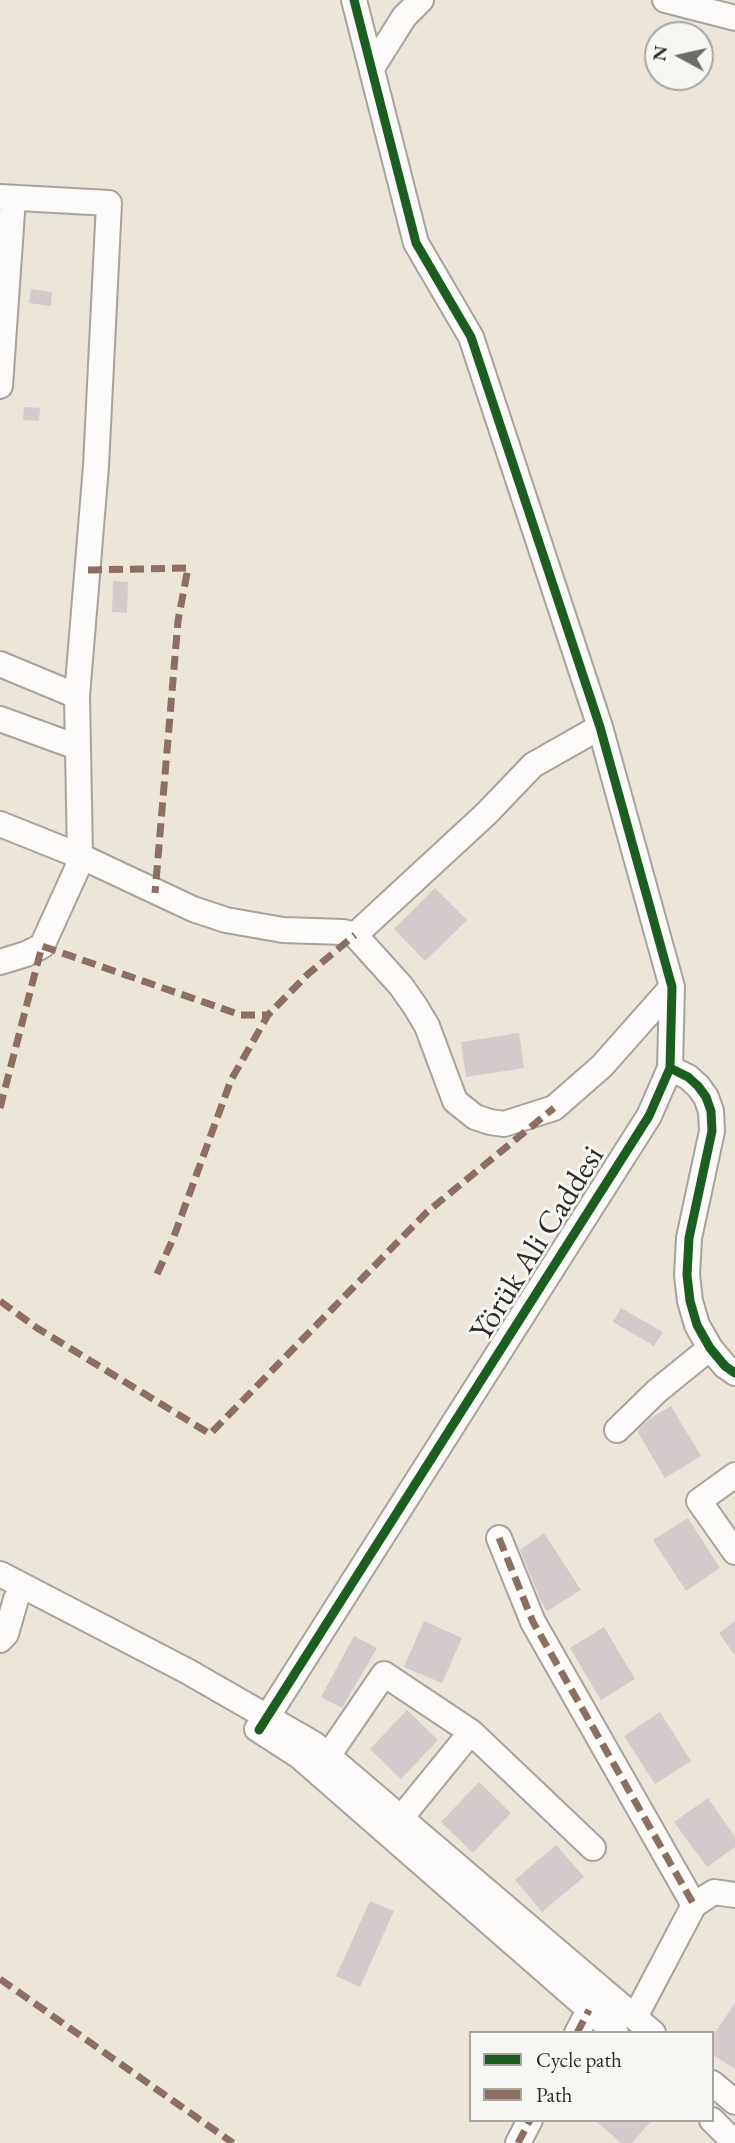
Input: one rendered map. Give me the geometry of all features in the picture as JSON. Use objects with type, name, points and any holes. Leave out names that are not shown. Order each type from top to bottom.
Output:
[{"type":"street","points":[[354,0],[416,243],[471,337],[600,727],[672,986],[670,1068],[688,1077],[698,1086],[711,1111],[712,1131],[689,1238],[687,1275],[690,1301],[697,1325],[710,1348],[725,1366],[735,1373]]},
{"type":"street","points":[[665,0],[735,18]]},
{"type":"street","points":[[372,68],[411,6]]},
{"type":"street","points":[[0,386],[6,197],[109,203],[96,466],[78,696],[80,856],[77,869],[42,946],[0,962]]},
{"type":"street","points":[[0,664],[78,696]]},
{"type":"street","points":[[0,719],[78,747]]},
{"type":"street","points":[[355,935],[486,814],[533,765],[600,727]]},
{"type":"street","points":[[0,824],[80,856],[155,893],[226,920],[283,930],[343,932],[355,935],[401,986],[415,1006],[427,1026],[455,1101],[475,1117],[497,1124],[554,1108],[602,1066],[672,986]]},
{"type":"street","name":"Yörük Ali Caddesi","points":[[263,1723],[641,1127],[670,1068]]},
{"type":"street","points":[[617,1430],[657,1391],[710,1348]]},
{"type":"street","points":[[735,1475],[699,1501],[735,1552]]},
{"type":"street","points":[[499,1538],[533,1622],[694,1905]]},
{"type":"street","points":[[0,1574],[187,1671],[263,1723],[589,2010],[634,2028]]},
{"type":"street","points":[[0,1640],[6,1634],[8,1595],[263,1723],[314,1744],[401,1818],[634,2028]]},
{"type":"street","points":[[328,1756],[384,1674],[471,1732],[593,1848]]},
{"type":"street","points":[[401,1818],[471,1732]]},
{"type":"street","points":[[634,2028],[694,1905],[714,1892],[735,1895]]},
{"type":"street","points":[[578,2031],[589,2010]]},
{"type":"street","points":[[714,2085],[735,2102]]},
{"type":"street","points":[[518,2143],[529,2122]]},
{"type":"street","points":[[714,2122],[735,2143]]},
{"type":"building","points":[[31,289],[52,292],[51,306],[29,303]]},
{"type":"building","points":[[24,407],[40,408],[39,421],[23,420]]},
{"type":"building","points":[[113,581],[128,582],[127,613],[112,612]]},
{"type":"building","points":[[435,888],[467,920],[425,961],[394,929]]},
{"type":"building","points":[[519,1033],[524,1068],[466,1077],[461,1042]]},
{"type":"building","points":[[621,1308],[663,1332],[654,1346],[613,1322]]},
{"type":"building","points":[[671,1406],[701,1456],[665,1478],[637,1431],[651,1418]]},
{"type":"building","points":[[688,1518],[720,1568],[686,1591],[653,1540]]},
{"type":"building","points":[[544,1533],[581,1590],[547,1611],[520,1550]]},
{"type":"building","points":[[424,1621],[462,1638],[442,1683],[404,1667]]},
{"type":"building","points":[[735,1621],[735,1656],[719,1633]]},
{"type":"building","points":[[604,1627],[635,1679],[601,1700],[570,1648]]},
{"type":"building","points":[[354,1636],[377,1648],[342,1708],[321,1697]]},
{"type":"building","points":[[407,1710],[438,1740],[401,1779],[370,1749]]},
{"type":"building","points":[[660,1712],[691,1761],[655,1784],[624,1736]]},
{"type":"building","points":[[479,1782],[511,1813],[473,1853],[441,1822]]},
{"type":"building","points":[[708,1798],[735,1837],[735,1847],[707,1867],[674,1822]]},
{"type":"building","points":[[556,1845],[584,1877],[542,1912],[515,1880]]},
{"type":"building","points":[[370,1901],[394,1911],[360,1987],[336,1976]]},
{"type":"building","points":[[735,2003],[735,2069],[714,2055],[714,2034]]},
{"type":"building","points":[[597,2122],[650,2122],[632,2143],[621,2143]]},
{"type":"marked path","points":[[88,570],[188,568],[178,621],[155,893]]},
{"type":"marked path","points":[[157,1274],[173,1239],[231,1080],[268,1015],[308,974],[355,935]]},
{"type":"marked path","points":[[0,1108],[42,946],[241,1015],[268,1015]]},
{"type":"marked path","points":[[0,1301],[37,1328],[210,1434],[427,1212],[554,1108]]},
{"type":"marked path","points":[[499,1538],[533,1622],[694,1905]]},
{"type":"marked path","points":[[0,1979],[233,2143]]},
{"type":"marked path","points":[[578,2031],[589,2010]]},
{"type":"marked path","points":[[518,2143],[529,2122]]},
{"type":"cycle path","points":[[354,0],[416,243],[471,337],[600,727],[672,987],[670,1068]]},
{"type":"cycle path","points":[[259,1730],[649,1116],[670,1068],[688,1077],[698,1086],[711,1111],[712,1131],[689,1238],[687,1275],[690,1301],[697,1325],[710,1348],[725,1366],[735,1373]]}]
